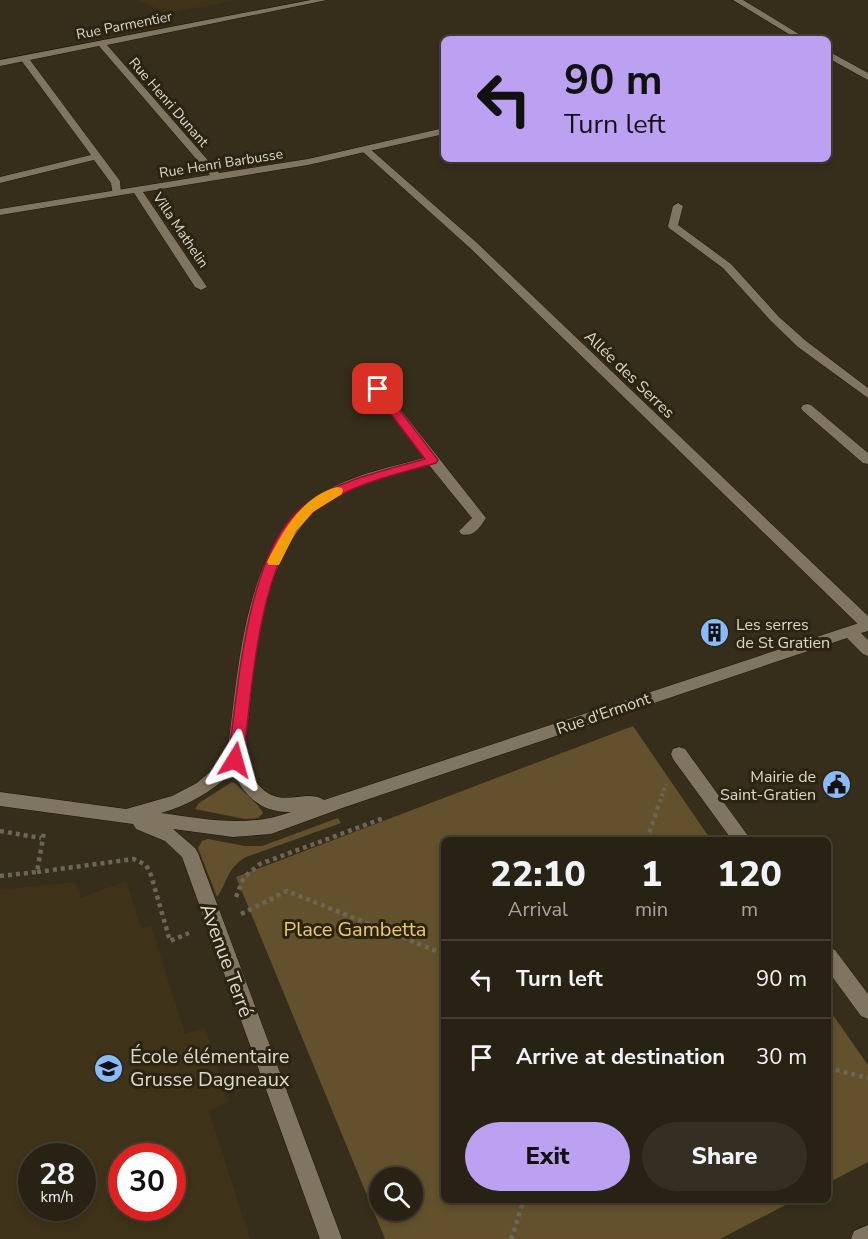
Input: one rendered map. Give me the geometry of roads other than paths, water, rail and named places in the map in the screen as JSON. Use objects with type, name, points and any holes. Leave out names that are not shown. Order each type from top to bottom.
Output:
[{"type":"street","name":"Rue Parmentier","points":[[0,63],[323,0]]},
{"type":"street","points":[[737,0],[798,36]]},
{"type":"street","name":"Rue Henri Dunant","points":[[102,44],[217,177]]},
{"type":"street","points":[[831,56],[868,77]]},
{"type":"street","points":[[24,58],[116,183],[117,193]]},
{"type":"street","name":"Rue Henri Barbusse","points":[[0,212],[366,150],[441,132]]},
{"type":"street","name":"Allée des Serres","points":[[366,150],[473,245],[868,625]]},
{"type":"street","points":[[0,180],[96,157]]},
{"type":"street","name":"Villa Mathelin","points":[[137,190],[201,286]]},
{"type":"street","points":[[678,206],[673,226],[727,266],[774,319],[802,344],[868,394]]},
{"type":"street","points":[[378,389],[479,518],[474,526],[466,531]]},
{"type":"street","points":[[807,408],[868,459]]},
{"type":"street","points":[[0,799],[123,817],[176,802],[203,788],[235,760],[256,609],[277,553],[290,529],[309,509],[351,484],[432,460]]},
{"type":"street","name":"Rue d'Ermont","points":[[123,817],[233,830],[258,830],[868,625]]},
{"type":"street","points":[[851,632],[868,650]]},
{"type":"street","points":[[679,754],[740,837]]},
{"type":"street","name":"Rue d'Ermont","points":[[235,760],[247,786],[261,799],[282,807],[339,802]]},
{"type":"street","name":"Avenue Terré","points":[[123,817],[171,836],[189,853],[332,1239]]},
{"type":"street","points":[[831,960],[868,1010]]},
{"type":"street","points":[[861,1239],[868,1236]]},
{"type":"place","name":"Les serres de St Gratien","points":[[715,633]]},
{"type":"place","name":"Mairie de Saint-Gratien","points":[[837,785]]},
{"type":"place","name":"École élémentaire Grusse Dagneaux","points":[[109,1068]]},
{"type":"park label","name":"Place Gambetta","points":[[355,929]]}]
